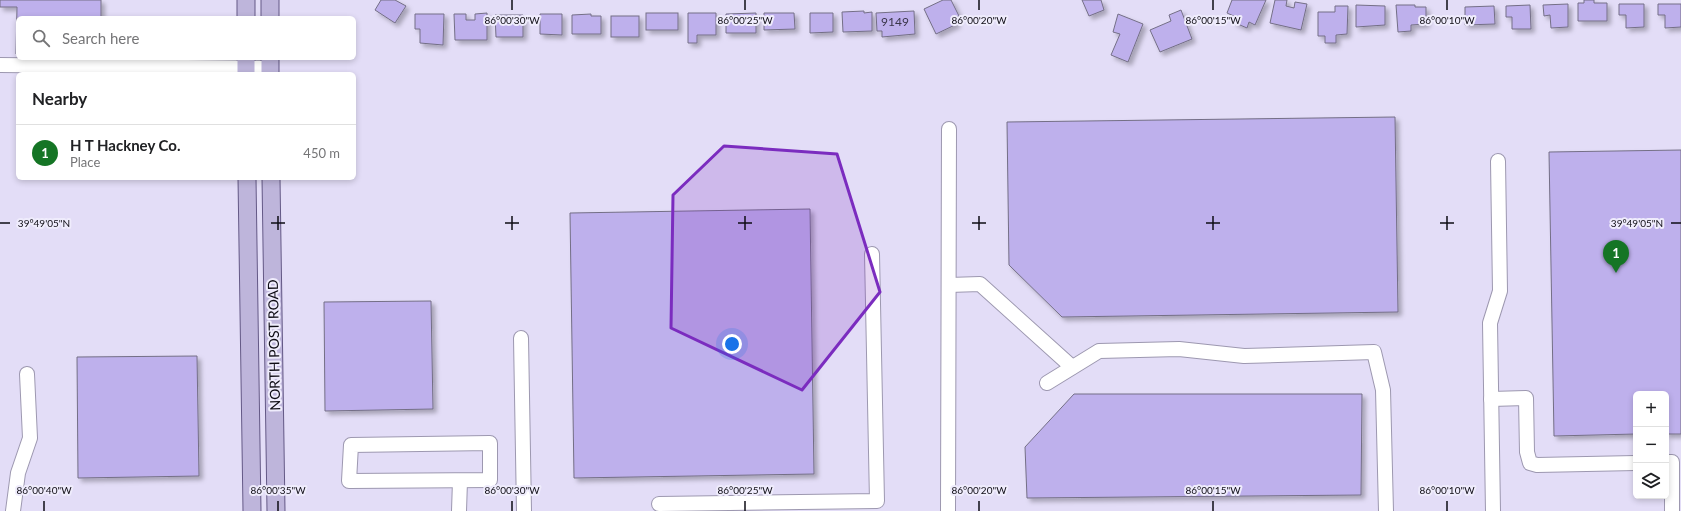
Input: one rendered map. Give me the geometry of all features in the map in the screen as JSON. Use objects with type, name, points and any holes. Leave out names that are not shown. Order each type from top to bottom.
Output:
[{"type":"main road","points":[[246,0],[246,16]]},
{"type":"main road","points":[[270,0],[270,16]]},
{"type":"main road","name":"NORTH POST ROAD","points":[[247,180],[252,511]]},
{"type":"main road","name":"NORTH POST ROAD","points":[[271,180],[276,511]]},
{"type":"lane","points":[[0,65],[270,67]]},
{"type":"lane","points":[[948,511],[949,129]]},
{"type":"lane","points":[[1493,511],[1490,323],[1500,291],[1498,161]]},
{"type":"lane","points":[[659,504],[769,507],[878,506],[872,254]]},
{"type":"lane","points":[[949,285],[980,284],[1072,367]]},
{"type":"lane","points":[[521,338],[524,511]]},
{"type":"lane","points":[[1047,383],[1099,351],[1178,349],[1244,356],[1374,352],[1383,390],[1386,511]]},
{"type":"lane","points":[[13,511],[18,473],[30,438],[27,374]]},
{"type":"lane","points":[[1491,399],[1526,398],[1527,452],[1530,463],[1537,465],[1633,463]]},
{"type":"lane","points":[[490,443],[490,480],[460,482],[349,482],[351,445],[490,443]]},
{"type":"lane","points":[[1672,511],[1673,462]]},
{"type":"lane","points":[[459,511],[460,482]]},
{"type":"highlighted area","points":[[724,146],[837,154],[880,292],[802,390],[671,328],[673,195]]},
{"type":"building","points":[[0,0],[101,0],[101,16],[17,16],[17,7],[0,7]]},
{"type":"building","points":[[381,0],[395,0],[406,6],[395,23],[375,10]]},
{"type":"building","points":[[943,0],[951,0],[959,16],[954,18],[957,24],[936,34],[924,9]]},
{"type":"building","points":[[1082,0],[1101,0],[1104,10],[1089,16]]},
{"type":"building","points":[[1232,0],[1266,0],[1255,25],[1249,22],[1247,28],[1233,22],[1236,17],[1227,13]]},
{"type":"building","points":[[1275,0],[1287,0],[1286,6],[1294,8],[1295,2],[1307,4],[1301,30],[1270,23]]},
{"type":"building","points":[[1584,0],[1594,0],[1594,3],[1607,3],[1607,21],[1578,21],[1578,3],[1584,3]]},
{"type":"building","points":[[1568,4],[1568,27],[1551,28],[1550,15],[1544,16],[1543,5]]},
{"type":"building","points":[[1619,4],[1644,4],[1644,27],[1626,28],[1626,15],[1619,15]]},
{"type":"building","points":[[1658,4],[1681,4],[1681,27],[1665,28],[1665,15],[1658,15]]},
{"type":"building","points":[[1356,5],[1385,6],[1385,25],[1356,27]]},
{"type":"building","points":[[1396,5],[1415,5],[1415,7],[1426,7],[1426,24],[1411,25],[1411,31],[1398,32]]},
{"type":"building","points":[[1530,5],[1531,29],[1512,29],[1512,17],[1506,17],[1506,6]]},
{"type":"building","points":[[1335,6],[1348,6],[1347,34],[1336,35],[1336,43],[1325,43],[1325,36],[1318,36],[1318,12],[1335,12]]},
{"type":"building","points":[[1494,6],[1495,24],[1465,25],[1465,7]]},
{"type":"building","points":[[1181,10],[1192,39],[1160,52],[1150,30],[1171,21],[1169,15]]},
{"type":"building","points":[[864,11],[864,13],[872,12],[872,31],[843,32],[842,12]]},
{"type":"building","points":[[914,11],[915,34],[882,37],[882,31],[877,31],[876,13]]},
{"type":"building","points":[[487,13],[487,40],[455,40],[454,14],[466,14],[466,20],[475,20],[475,14]]},
{"type":"building","points":[[646,13],[678,13],[678,30],[646,30]]},
{"type":"building","points":[[688,13],[716,13],[716,35],[697,35],[697,43],[688,43]]},
{"type":"building","points":[[756,13],[756,33],[726,33],[726,14]]},
{"type":"building","points":[[764,13],[794,13],[795,29],[764,30]]},
{"type":"building","points":[[810,13],[833,13],[833,32],[810,33]]},
{"type":"building","points":[[415,14],[444,14],[443,45],[420,43],[420,29],[415,29]]},
{"type":"building","points":[[540,14],[562,14],[562,35],[540,34]]},
{"type":"building","points":[[591,14],[591,16],[601,16],[601,34],[572,34],[572,15]]},
{"type":"building","points":[[1118,14],[1143,24],[1128,62],[1111,55],[1120,34],[1113,32]]},
{"type":"building","points":[[495,15],[523,15],[523,37],[496,37]]},
{"type":"building","points":[[611,16],[639,16],[639,37],[611,37]]},
{"type":"building","points":[[1395,117],[1398,312],[1062,317],[1009,265],[1007,122]]},
{"type":"building","points":[[1681,150],[1681,434],[1669,434],[1669,391],[1633,391],[1633,434],[1554,436],[1549,152]]},
{"type":"building","points":[[810,209],[814,474],[574,478],[570,213]]},
{"type":"building","points":[[431,301],[433,409],[325,411],[324,302]]},
{"type":"building","points":[[197,356],[199,476],[78,478],[77,357]]},
{"type":"building","points":[[1074,394],[1362,394],[1361,495],[1027,498],[1025,447]]},
{"type":"place","name":"H T Hackney Co.","points":[[1616,273]]}]
